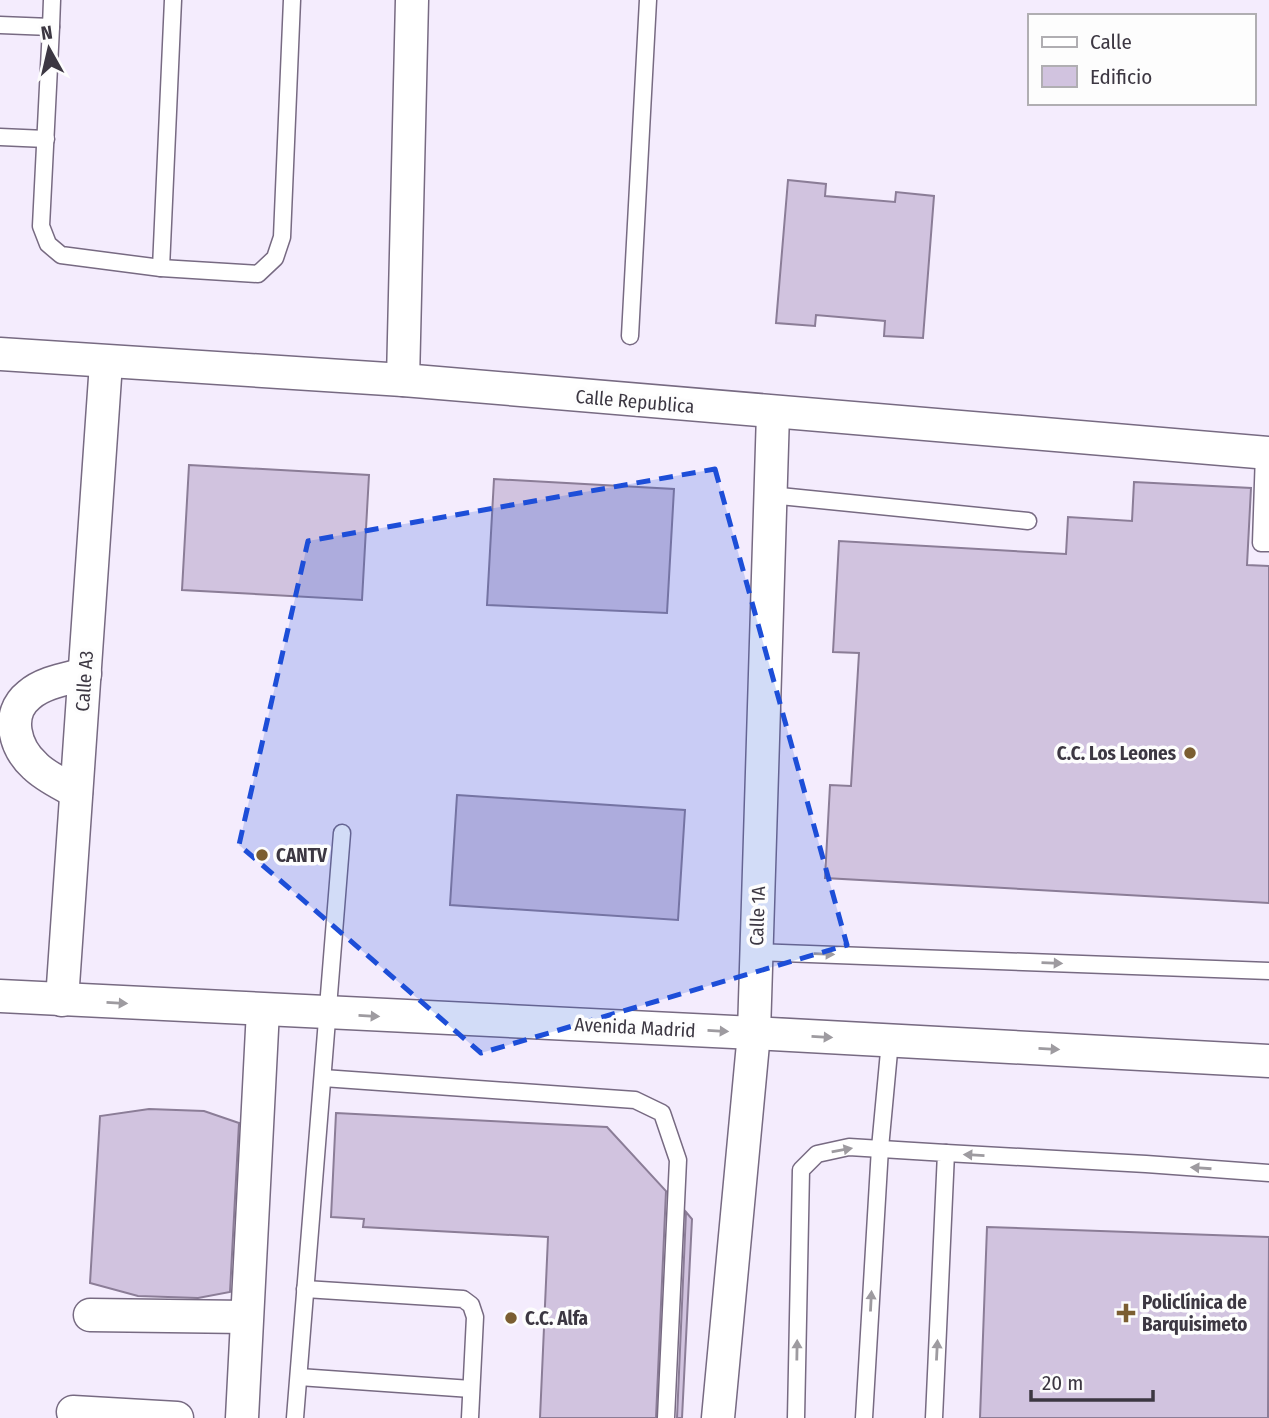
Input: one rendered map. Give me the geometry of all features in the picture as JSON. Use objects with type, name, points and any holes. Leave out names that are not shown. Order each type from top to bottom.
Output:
[{"type":"street","points":[[403,380],[412,0]]},
{"type":"street","name":"Calle Republica","points":[[0,354],[106,363],[403,380],[1266,453]]},
{"type":"street","name":"Calle A3","points":[[62,1000],[106,363]]},
{"type":"street","name":"Calle 1A","points":[[718,1418],[754,1033],[773,413]]},
{"type":"street","points":[[76,792],[46,775],[25,756],[15,731],[15,719],[27,696],[41,687],[85,674]]},
{"type":"street","name":"Avenida Madrid","points":[[0,996],[1269,1061]]},
{"type":"street","points":[[242,1418],[263,1010]]},
{"type":"street","points":[[90,1315],[246,1318]]},
{"type":"street","points":[[73,1412],[177,1418]]},
{"type":"lane","points":[[52,0],[41,226],[48,244],[61,255],[161,268],[258,274],[275,258],[282,237],[292,0]]},
{"type":"lane","points":[[161,268],[173,0]]},
{"type":"lane","points":[[630,336],[648,0]]},
{"type":"lane","points":[[0,25],[51,27]]},
{"type":"lane","points":[[0,137],[46,139]]},
{"type":"lane","points":[[1266,453],[1261,543],[1269,543]]},
{"type":"lane","points":[[770,495],[1028,521]]},
{"type":"lane","points":[[295,1418],[342,833]]},
{"type":"lane","points":[[756,952],[1269,971]]},
{"type":"lane","points":[[864,1418],[880,1148],[890,1041]]},
{"type":"lane","points":[[323,1077],[635,1100],[662,1113],[678,1160],[666,1418]]},
{"type":"lane","points":[[796,1418],[801,1170],[817,1154],[849,1147],[880,1148],[1269,1173]]},
{"type":"lane","points":[[934,1418],[946,1153]]},
{"type":"lane","points":[[305,1289],[463,1299],[471,1305],[475,1317],[470,1418]]},
{"type":"lane","points":[[299,1377],[471,1389]]},
{"type":"highlighted area","points":[[715,469],[847,945],[481,1053],[239,845],[308,541]]},
{"type":"building","points":[[788,180],[826,184],[825,196],[895,202],[896,192],[934,196],[923,338],[884,336],[885,321],[816,315],[815,326],[776,323]]},
{"type":"building","points":[[189,465],[369,475],[362,600],[182,590]]},
{"type":"building","points":[[494,479],[674,489],[667,613],[487,605]]},
{"type":"building","points":[[1134,482],[1251,488],[1247,565],[1269,566],[1269,903],[825,878],[830,785],[851,786],[859,653],[833,652],[839,541],[1066,554],[1068,517],[1132,521]]},
{"type":"building","points":[[457,795],[685,810],[678,920],[450,905]]},
{"type":"building","points":[[149,1109],[204,1111],[239,1123],[230,1292],[198,1298],[138,1296],[90,1283],[100,1116]]},
{"type":"building","points":[[336,1113],[607,1127],[666,1191],[656,1418],[540,1418],[548,1237],[363,1227],[364,1219],[331,1217]]},
{"type":"building","points":[[686,1212],[692,1219],[682,1418],[677,1418]]},
{"type":"building","name":"Policlínica de Barquisimeto","points":[[987,1227],[1269,1237],[1268,1418],[980,1418]]},
{"type":"place","name":"C.C. Los Leones","points":[[1190,753]]},
{"type":"place","name":"CANTV","points":[[262,855]]},
{"type":"place","name":"Policlínica de Barquisimeto","points":[[1126,1313]]},
{"type":"place","name":"C.C. Alfa","points":[[511,1318]]}]
